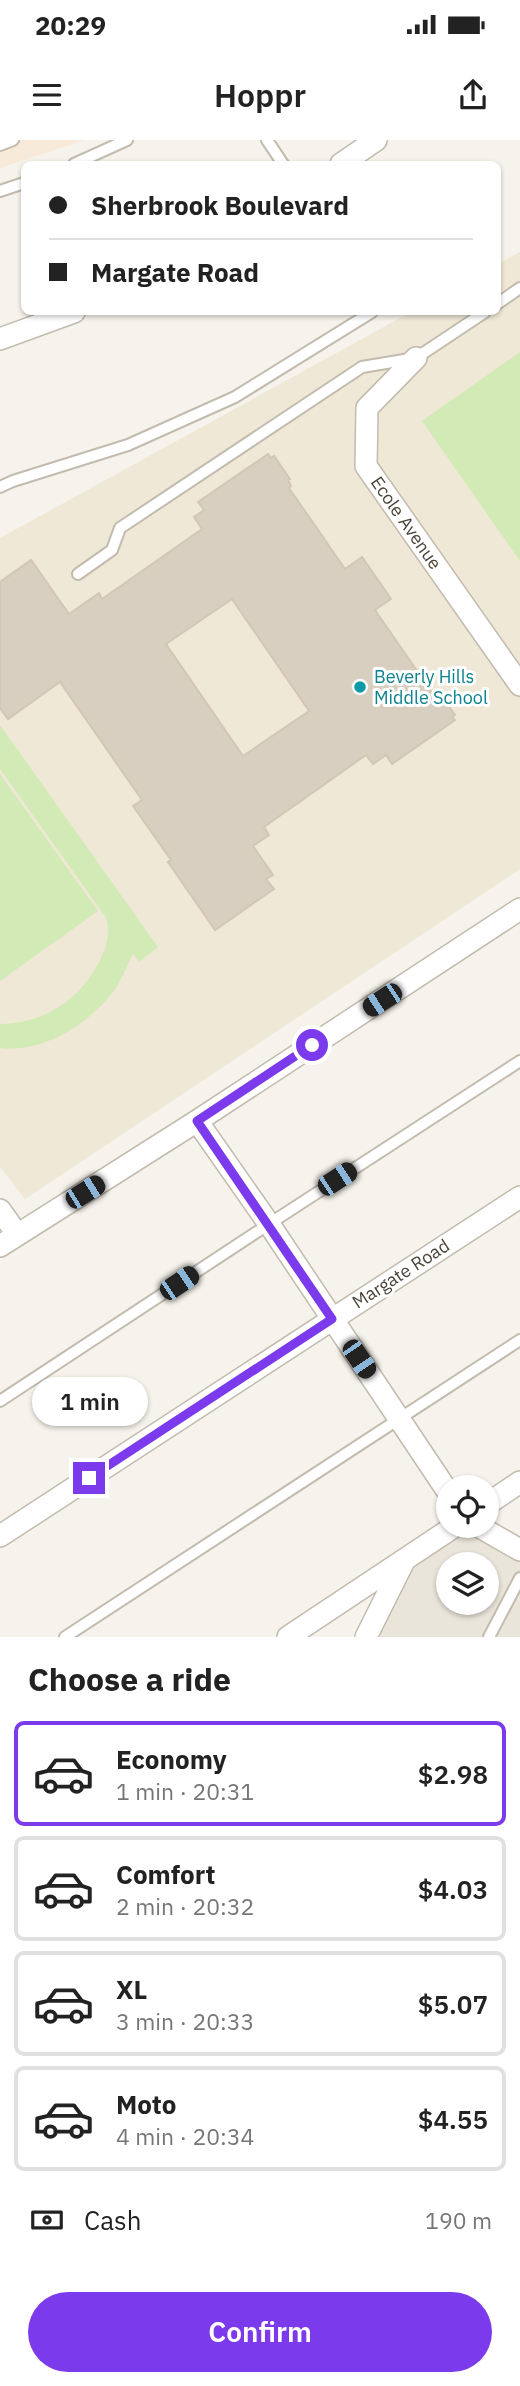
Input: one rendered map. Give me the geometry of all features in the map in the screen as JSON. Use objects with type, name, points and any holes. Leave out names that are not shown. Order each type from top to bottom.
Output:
[{"type":"street","points":[[345,161],[376,140]]},
{"type":"street","points":[[0,339],[66,315]]},
{"type":"street","name":"Ecole Avenue","points":[[416,358],[367,408],[366,466],[520,685]]},
{"type":"street","points":[[0,1210],[9,1240],[197,1121],[520,909]]},
{"type":"street","points":[[197,1121],[269,1223],[437,1475]]},
{"type":"street","name":"Margate Road","points":[[0,1536],[520,1196]]},
{"type":"street","points":[[499,1496],[520,1482]]},
{"type":"street","points":[[288,1637],[437,1538]]},
{"type":"street","points":[[499,1538],[520,1550]]},
{"type":"street","points":[[366,1637],[405,1559]]},
{"type":"lane","points":[[0,145],[13,140]]},
{"type":"lane","points":[[81,161],[127,140]]},
{"type":"lane","points":[[267,140],[281,161]]},
{"type":"lane","points":[[0,191],[21,184]]},
{"type":"lane","points":[[501,301],[520,288]]},
{"type":"lane","points":[[0,487],[128,445],[235,397],[367,315]]},
{"type":"lane","points":[[78,574],[113,550],[120,528],[362,367],[416,358],[480,315]]},
{"type":"lane","points":[[0,1401],[269,1223],[520,1062]]},
{"type":"lane","points":[[65,1637],[520,1340]]},
{"type":"lane","points":[[489,1637],[520,1578]]},
{"type":"shaded area","points":[[0,140],[85,140],[21,161],[0,168]]},
{"type":"shaded area","points":[[520,252],[520,869],[25,1199],[0,1167],[0,538],[406,315],[501,315],[501,262]]},
{"type":"shaded area","points":[[499,1537],[520,1548],[520,1637],[366,1637],[405,1559],[437,1538]]},
{"type":"green space","points":[[520,352],[520,561],[422,421]]},
{"type":"green space","points":[[0,725],[158,947],[139,962],[133,954],[116,988],[94,1013],[80,1024],[49,1040],[17,1048],[0,1048],[0,1024],[16,1023],[46,1014],[72,997],[83,986],[100,960],[108,929],[103,913],[0,769]]},
{"type":"green space","points":[[0,774],[98,911],[0,981]]},
{"type":"building","name":"Beverly Hills Middle School","points":[[268,454],[271,458],[274,456],[290,479],[289,488],[345,569],[362,557],[391,599],[375,610],[433,694],[436,692],[442,696],[455,715],[452,717],[455,720],[392,764],[386,755],[373,764],[366,755],[264,827],[269,835],[253,846],[273,875],[266,879],[274,889],[215,930],[133,806],[142,800],[60,682],[8,719],[0,708],[0,582],[31,560],[69,614],[99,593],[102,599],[202,529],[194,517],[204,510],[198,502]],"holes":[[[232,599],[309,711],[243,756],[166,644]]]},
{"type":"place","name":"Beverly Hills Middle School","points":[[360,687]]},
{"type":"route","points":[[89,1478],[332,1319],[197,1121],[312,1045]]}]
